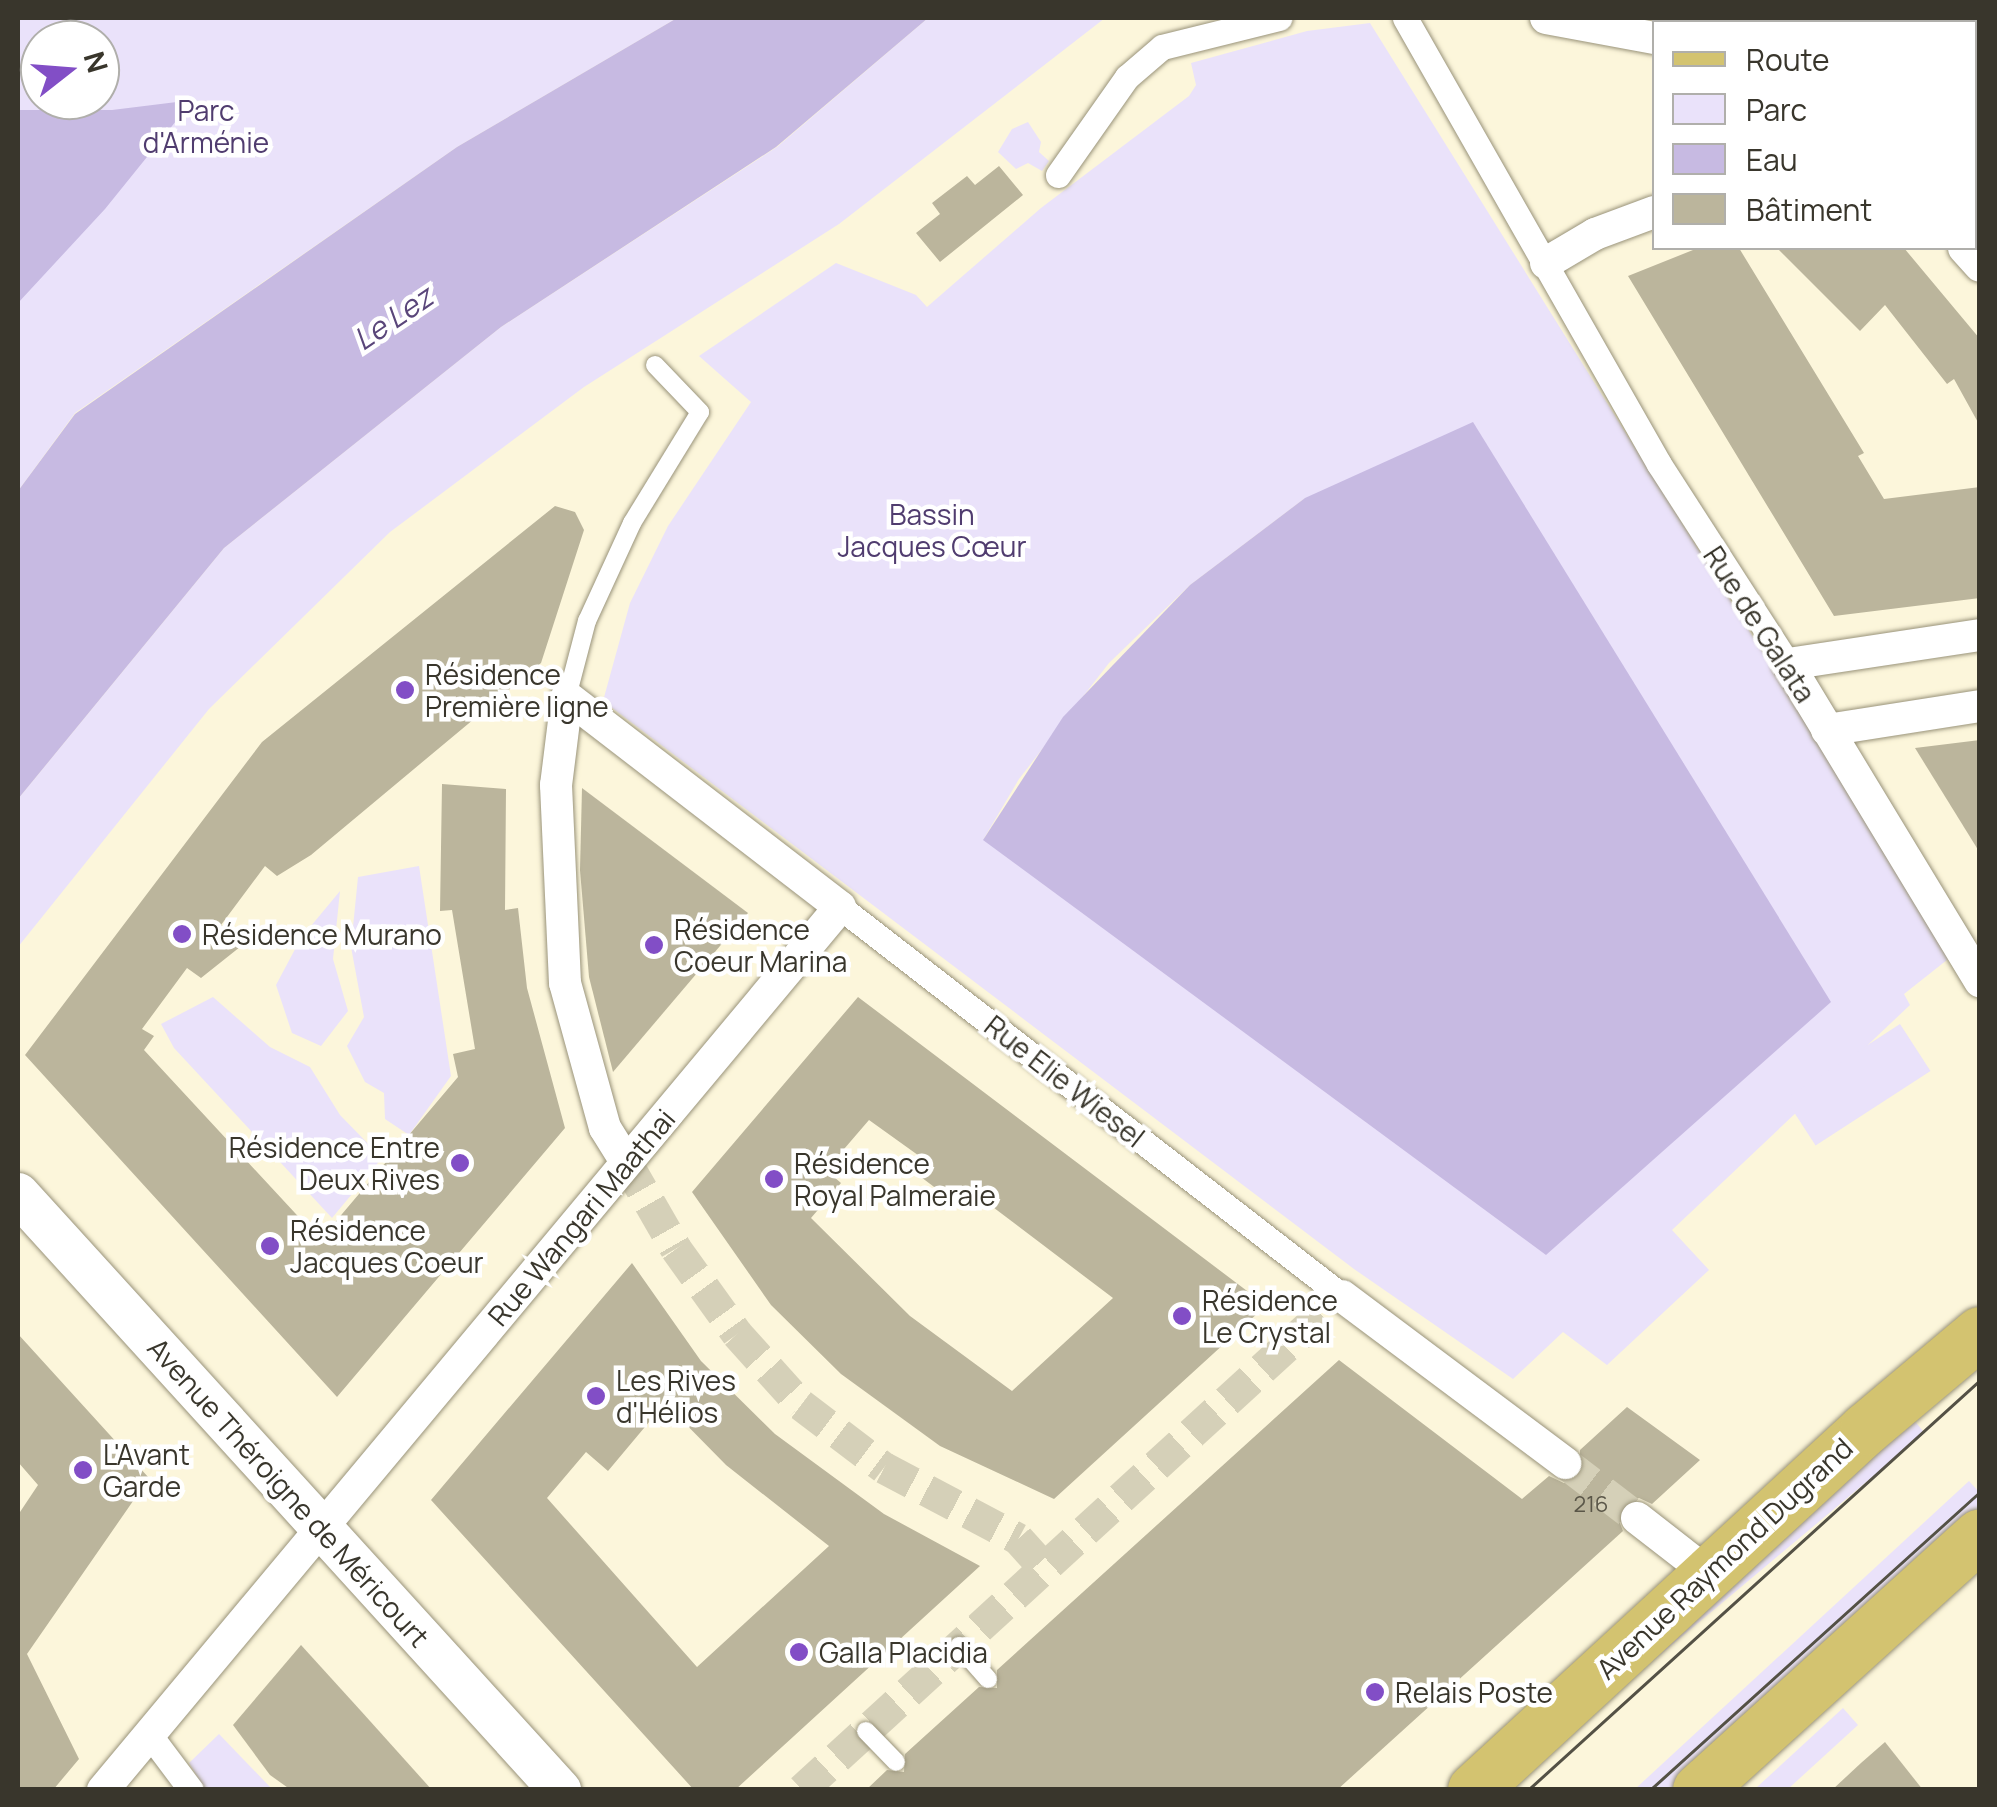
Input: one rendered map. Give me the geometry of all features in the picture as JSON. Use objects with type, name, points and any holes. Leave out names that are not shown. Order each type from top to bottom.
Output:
[{"type":"main road","name":"Avenue Raymond Dugrand","points":[[1474,1790],[1980,1332]]},
{"type":"main road","points":[[1699,1790],[1980,1535]]},
{"type":"street","points":[[1058,175],[1127,77],[1162,47],[1280,18]]},
{"type":"street","points":[[1546,18],[1651,30]]},
{"type":"street","name":"Rue de Galata","points":[[1408,22],[1660,464],[1788,664],[1980,981]]},
{"type":"street","points":[[1546,263],[1595,234],[1652,213]]},
{"type":"street","points":[[1788,664],[1980,635]]},
{"type":"street","points":[[567,697],[556,785],[565,983],[604,1128],[626,1162]]},
{"type":"street","name":"Rue Elie Wiesel","points":[[567,697],[1342,1296],[1565,1462]]},
{"type":"street","points":[[1827,730],[1980,706]]},
{"type":"street","name":"Rue Wangari Maathai","points":[[103,1790],[840,906]]},
{"type":"street","name":"Avenue Théroigne de Méricourt","points":[[18,1194],[560,1790]]},
{"type":"street","points":[[1637,1518],[1709,1574]]},
{"type":"street","points":[[149,1734],[191,1790]]},
{"type":"lane","points":[[567,697],[587,621],[632,523],[700,412],[655,365]]},
{"type":"lane","points":[[959,1646],[988,1678]]},
{"type":"lane","points":[[866,1731],[896,1762]]},
{"type":"green space","name":"Parc d'Arménie","points":[[18,18],[677,18],[457,147],[75,413],[18,491]]},
{"type":"green space","points":[[928,18],[1105,18],[839,224],[584,387],[390,532],[209,709],[18,947],[18,799],[224,548],[501,327],[777,147]]},
{"type":"green space","name":"Bassin Jacques Cœur","points":[[1370,23],[1952,956],[1904,994],[1910,1005],[1672,1230],[1709,1270],[1607,1365],[1563,1332],[1513,1379],[1354,1269],[603,701],[630,603],[668,526],[751,402],[699,356],[836,263],[916,295],[927,307],[1041,208],[1189,96],[1196,85],[1191,63],[1307,31]],"holes":[[[1305,498],[983,840],[1019,779],[1109,663],[1190,585]]]},
{"type":"green space","points":[[1028,122],[1041,142],[1039,152],[1049,161],[1042,171],[1028,163],[1016,169],[998,152],[1012,129]]},
{"type":"green space","points":[[419,866],[451,1076],[409,1135],[385,1119],[384,1093],[365,1082],[347,1046],[364,1017],[351,947],[358,877]]},
{"type":"green space","points":[[340,891],[333,959],[348,1011],[321,1046],[292,1033],[276,985],[301,938]]},
{"type":"green space","points":[[213,997],[270,1047],[310,1067],[340,1115],[382,1158],[332,1218],[174,1048],[161,1024]]},
{"type":"green space","points":[[1900,1024],[1930,1071],[1816,1146],[1785,1099]]},
{"type":"green space","points":[[1908,1413],[1925,1433],[1499,1790],[1495,1790],[1480,1772]]},
{"type":"green space","points":[[1969,1481],[1979,1492],[1979,1508],[1674,1789],[1634,1790]]},
{"type":"green space","points":[[1843,1708],[1858,1725],[1788,1789],[1756,1788]]},
{"type":"green space","points":[[219,1734],[272,1789],[205,1789],[189,1763]]},
{"type":"water","name":"Le Lez","points":[[677,18],[928,18],[776,147],[501,327],[224,548],[18,799],[18,491],[75,414],[457,147]]},
{"type":"water","points":[[193,100],[105,209],[18,303],[18,110],[20,120],[120,120],[120,109]]},
{"type":"water","points":[[1473,422],[1831,1002],[1546,1255],[983,840],[1063,717],[1190,585],[1305,498]]},
{"type":"building","points":[[999,166],[1023,195],[940,262],[916,233],[940,214],[932,203],[967,176],[975,185]]},
{"type":"building","points":[[1693,250],[1740,250],[1864,453],[1858,456],[1884,499],[1980,487],[1980,598],[1834,616],[1628,276]]},
{"type":"building","points":[[1779,250],[1906,250],[1980,339],[1980,426],[1954,379],[1947,384],[1885,305],[1860,331]]},
{"type":"building","points":[[555,506],[575,512],[584,530],[541,663],[311,855],[277,876],[265,866],[221,925],[245,943],[201,978],[187,968],[142,1029],[154,1036],[144,1050],[320,1240],[458,1077],[453,1054],[475,1049],[452,910],[440,911],[442,784],[506,789],[505,910],[518,908],[527,988],[565,1128],[337,1397],[25,1055],[262,742]]},
{"type":"building","points":[[1980,740],[1980,853],[1915,748]]},
{"type":"building","name":"Résidence Coeur Marina","points":[[582,788],[748,913],[613,1072],[589,977],[580,870]]},
{"type":"building","points":[[858,997],[1259,1300],[1259,1312],[1054,1499],[940,1446],[841,1374],[771,1305],[692,1192]],"holes":[[[869,1120],[922,1158],[913,1171],[954,1202],[965,1186],[1113,1298],[1012,1391],[910,1316],[811,1218],[841,1183],[826,1170]]]},
{"type":"building","points":[[632,1263],[701,1361],[775,1434],[884,1514],[980,1566],[735,1790],[694,1790],[431,1500]],"holes":[[[665,1403],[726,1465],[829,1546],[697,1667],[547,1498],[586,1452],[608,1471]]]},
{"type":"building","name":"L'Avant Garde","points":[[18,1334],[149,1478],[27,1654],[79,1759],[53,1790],[18,1790],[18,1515],[38,1485],[18,1462]]},
{"type":"building","points":[[1339,1360],[1522,1499],[1549,1476],[1564,1483],[1580,1476],[1580,1450],[1627,1407],[1700,1460],[1652,1504],[1639,1498],[1622,1505],[1617,1516],[1623,1531],[1337,1790],[866,1790],[887,1770],[904,1772],[905,1754],[979,1687],[997,1688],[997,1670]]},
{"type":"building","points":[[301,1645],[432,1790],[291,1790],[270,1775],[233,1725]]},
{"type":"building","points":[[1885,1742],[1923,1790],[1832,1790],[1861,1763]]},
{"type":"tunnel","points":[[626,1162],[676,1249],[737,1334],[801,1405],[884,1468],[1018,1539],[1045,1569]]},
{"type":"tunnel","points":[[802,1790],[1342,1296]]},
{"type":"tunnel","points":[[1565,1463],[1637,1518]]},
{"type":"tram line","points":[[1528,1790],[1980,1380]]},
{"type":"tram line","points":[[1650,1790],[1980,1492]]},
{"type":"place","name":"Résidence Première ligne","points":[[405,690]]},
{"type":"place","name":"Résidence Murano","points":[[182,934]]},
{"type":"place","name":"Résidence Coeur Marina","points":[[654,945]]},
{"type":"place","name":"Résidence Entre Deux Rives","points":[[460,1163]]},
{"type":"place","name":"Résidence Royal Palmeraie","points":[[774,1179]]},
{"type":"place","name":"Résidence Jacques Coeur","points":[[270,1246]]},
{"type":"place","name":"Résidence Le Crystal","points":[[1182,1316]]},
{"type":"place","name":"Les Rives d'Hélios","points":[[596,1396]]},
{"type":"place","name":"L'Avant Garde","points":[[83,1470]]},
{"type":"place","name":"Galla Placidia","points":[[799,1652]]},
{"type":"place","name":"Relais Poste","points":[[1375,1692]]}]
